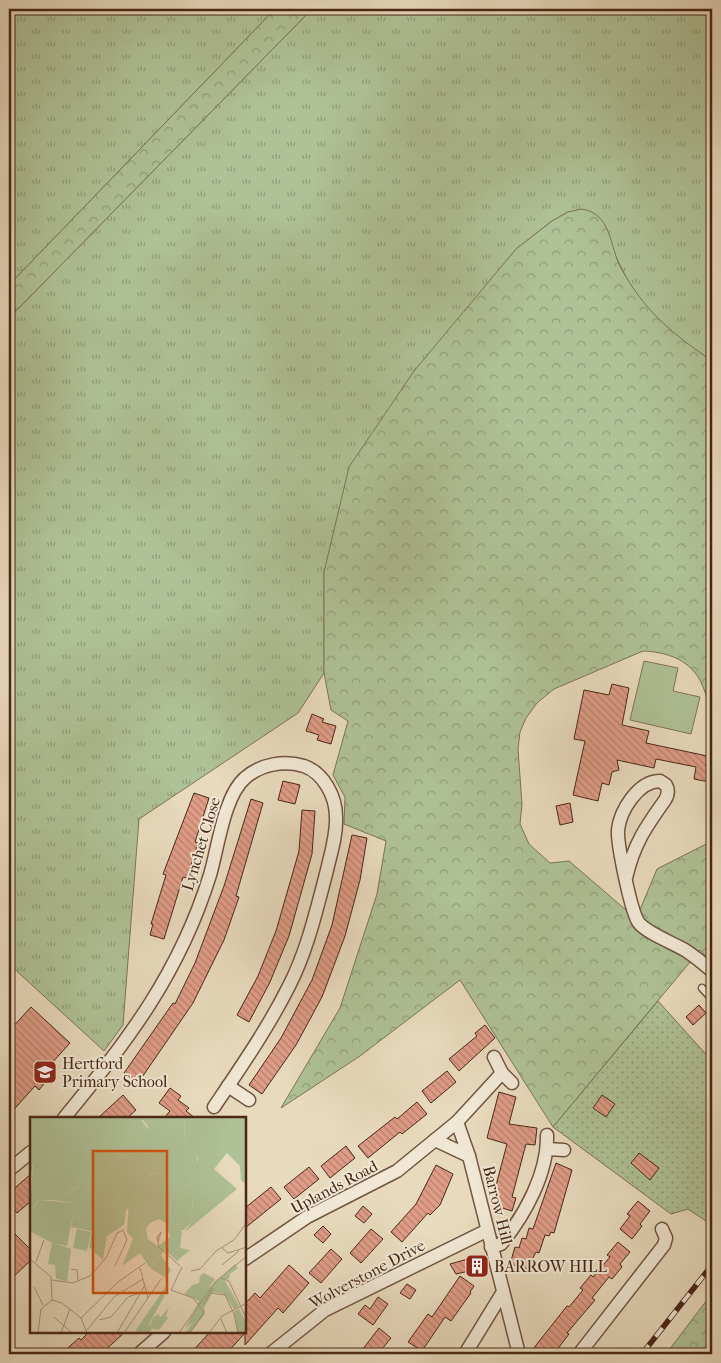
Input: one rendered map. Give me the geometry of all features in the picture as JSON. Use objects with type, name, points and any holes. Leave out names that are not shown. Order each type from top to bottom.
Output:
[{"type":"street","name":"Lynchet Close","points":[[65,1117],[133,1032],[172,968],[198,908],[228,810],[239,784],[244,778],[262,767],[294,764],[314,771],[330,791],[335,805],[335,832],[302,957],[262,1035],[214,1106]]},
{"type":"street","points":[[626,878],[629,862],[638,839],[667,796],[667,787],[662,782],[654,781],[639,792],[627,804],[621,817],[618,833],[626,878],[640,924],[687,952],[712,971]]},
{"type":"street","points":[[494,1057],[502,1073],[512,1083]]},
{"type":"street","name":"Uplands Road","points":[[246,1259],[307,1217],[397,1171],[457,1122],[502,1073]]},
{"type":"street","points":[[228,1086],[249,1100]]},
{"type":"street","name":"Barrow Hill","points":[[457,1122],[469,1156],[486,1231],[519,1354]]},
{"type":"street","points":[[491,1247],[501,1244],[519,1220],[537,1180],[547,1149],[547,1134]]},
{"type":"street","points":[[435,1140],[469,1156]]},
{"type":"street","points":[[547,1149],[564,1150]]},
{"type":"street","points":[[9,1170],[30,1153]]},
{"type":"street","points":[[579,1354],[664,1245],[666,1238],[662,1229]]},
{"type":"street","name":"Wolverstone Drive","points":[[270,1354],[325,1310],[486,1231]]},
{"type":"street","points":[[465,1354],[503,1292]]},
{"type":"street","points":[[139,1354],[163,1333]]},
{"type":"lane","points":[[702,988],[712,999]]},
{"type":"green space","points":[[9,9],[275,9],[9,285]]},
{"type":"green space","points":[[275,9],[312,9],[9,318],[9,285]]},
{"type":"green space","points":[[312,9],[712,9],[712,361],[677,337],[646,308],[630,285],[612,249],[568,212],[552,221],[516,249],[324,572],[324,673],[298,713],[139,819],[123,1025],[104,1051],[9,964],[9,318]]},
{"type":"green space","points":[[581,209],[599,217],[604,224],[621,268],[639,297],[660,321],[712,361],[712,709],[700,680],[695,673],[676,658],[660,653],[643,651],[554,689],[537,703],[526,718],[520,732],[518,749],[522,804],[520,824],[529,844],[550,863],[569,861],[633,916],[639,912],[657,869],[712,841],[712,963],[700,950],[553,1127],[460,980],[360,1056],[281,1108],[340,1008],[377,894],[386,841],[344,824],[345,797],[333,775],[348,721],[331,710],[324,673],[324,572],[349,467],[414,371],[516,249],[552,221],[568,212]]},
{"type":"green space","points":[[644,661],[678,668],[673,691],[700,697],[691,734],[630,720]]},
{"type":"green space","points":[[658,1001],[712,1061],[712,1086],[706,1092],[712,1099],[712,1210],[706,1221],[688,1209],[671,1214],[553,1127]]},
{"type":"green space","points":[[710,1296],[712,1298],[712,1337],[701,1354],[666,1354]]},
{"type":"building","points":[[612,684],[629,688],[622,725],[649,731],[646,743],[712,757],[709,782],[694,779],[696,767],[656,759],[654,768],[617,760],[619,770],[612,772],[609,785],[602,783],[598,801],[573,795],[585,741],[574,739],[584,690],[609,695]]},
{"type":"building","points":[[312,714],[324,719],[322,722],[336,726],[331,744],[317,740],[319,735],[306,731]]},
{"type":"building","points":[[283,781],[300,785],[295,804],[278,800]]},
{"type":"building","points":[[194,793],[209,798],[195,842],[198,843],[187,878],[183,877],[164,939],[150,935],[153,924],[151,924],[166,875],[163,874]]},
{"type":"building","points":[[251,799],[263,803],[236,896],[239,897],[224,940],[193,1003],[136,1086],[126,1078],[128,1076],[124,1073],[173,1003],[175,1004],[195,963],[224,886]]},
{"type":"building","points":[[570,803],[573,822],[560,825],[556,806]]},
{"type":"building","points":[[302,810],[315,811],[312,854],[289,936],[270,982],[249,1022],[237,1015],[258,976],[276,931],[299,851]]},
{"type":"building","points":[[352,835],[367,838],[360,880],[345,936],[322,997],[296,1045],[262,1094],[249,1085],[281,1038],[312,980],[332,925]]},
{"type":"building","points":[[699,1005],[706,1013],[693,1025],[686,1017]]},
{"type":"building","points":[[31,1007],[70,1043],[41,1075],[47,1080],[39,1090],[35,1086],[9,1115],[9,1031]]},
{"type":"building","points":[[485,1025],[495,1038],[459,1071],[449,1059],[477,1036],[475,1033]]},
{"type":"building","points":[[447,1071],[456,1082],[431,1103],[422,1091]]},
{"type":"building","points":[[170,1088],[181,1096],[178,1100],[189,1108],[186,1111],[194,1117],[165,1117],[170,1111],[159,1103]]},
{"type":"building","points":[[499,1092],[516,1097],[509,1124],[537,1128],[535,1145],[526,1144],[512,1197],[516,1198],[512,1211],[496,1206],[499,1195],[494,1193],[507,1144],[487,1138]]},
{"type":"building","points":[[123,1095],[136,1110],[128,1117],[99,1117]]},
{"type":"building","points":[[602,1095],[615,1104],[606,1117],[593,1108]]},
{"type":"building","points":[[417,1102],[427,1114],[402,1134],[400,1132],[368,1158],[358,1146],[395,1117],[397,1119]]},
{"type":"building","points":[[346,1146],[355,1158],[330,1178],[321,1166]]},
{"type":"building","points":[[639,1153],[659,1168],[650,1180],[631,1163]]},
{"type":"building","points":[[556,1163],[572,1170],[554,1233],[551,1232],[549,1236],[545,1235],[539,1253],[536,1252],[527,1269],[510,1264],[515,1247],[519,1248],[522,1238],[526,1239],[529,1228],[533,1229]]},
{"type":"building","points":[[436,1165],[453,1174],[440,1205],[430,1215],[428,1213],[402,1242],[391,1232],[416,1204]]},
{"type":"building","points":[[309,1167],[319,1179],[294,1199],[284,1187]]},
{"type":"building","points":[[30,1175],[30,1202],[17,1213],[9,1204],[9,1193]]},
{"type":"building","points":[[271,1187],[281,1199],[246,1227],[246,1207]]},
{"type":"building","points":[[638,1201],[650,1211],[632,1239],[620,1229],[630,1216],[627,1214]]},
{"type":"building","points":[[363,1206],[372,1214],[364,1223],[355,1216]]},
{"type":"building","points":[[323,1226],[331,1234],[323,1243],[314,1235]]},
{"type":"building","points":[[371,1229],[383,1239],[361,1263],[350,1253]]},
{"type":"building","points":[[15,1234],[30,1249],[30,1261],[9,1281],[9,1241]]},
{"type":"building","points":[[618,1242],[630,1252],[620,1264],[622,1267],[612,1279],[609,1277],[592,1298],[595,1300],[567,1333],[569,1334],[554,1354],[539,1354],[533,1349],[567,1306],[569,1307],[583,1290],[580,1288],[591,1275],[593,1277],[610,1257],[607,1255]]},
{"type":"building","points":[[331,1249],[342,1259],[321,1283],[309,1273]]},
{"type":"building","points":[[475,1257],[478,1269],[456,1274],[450,1264]]},
{"type":"building","points":[[289,1265],[309,1283],[283,1313],[278,1308],[245,1345],[246,1303],[255,1293],[260,1298]]},
{"type":"building","points":[[460,1276],[474,1286],[471,1293],[451,1321],[445,1317],[422,1351],[408,1342],[428,1314],[432,1317]]},
{"type":"building","points":[[407,1284],[416,1290],[410,1299],[400,1293]]},
{"type":"building","points":[[378,1297],[388,1304],[373,1325],[358,1314],[365,1305],[370,1309]]},
{"type":"building","points":[[379,1328],[391,1338],[378,1354],[359,1354]]},
{"type":"building","points":[[88,1333],[124,1333],[101,1354],[61,1354],[79,1338],[81,1340]]},
{"type":"building","points":[[209,1333],[245,1333],[226,1354],[190,1354]]},
{"type":"railway","points":[[642,1354],[712,1265]]},
{"type":"place","name":"Hertford Primary School","points":[[45,1072]]},
{"type":"place","name":"BARROW HILL","points":[[477,1266]]}]
